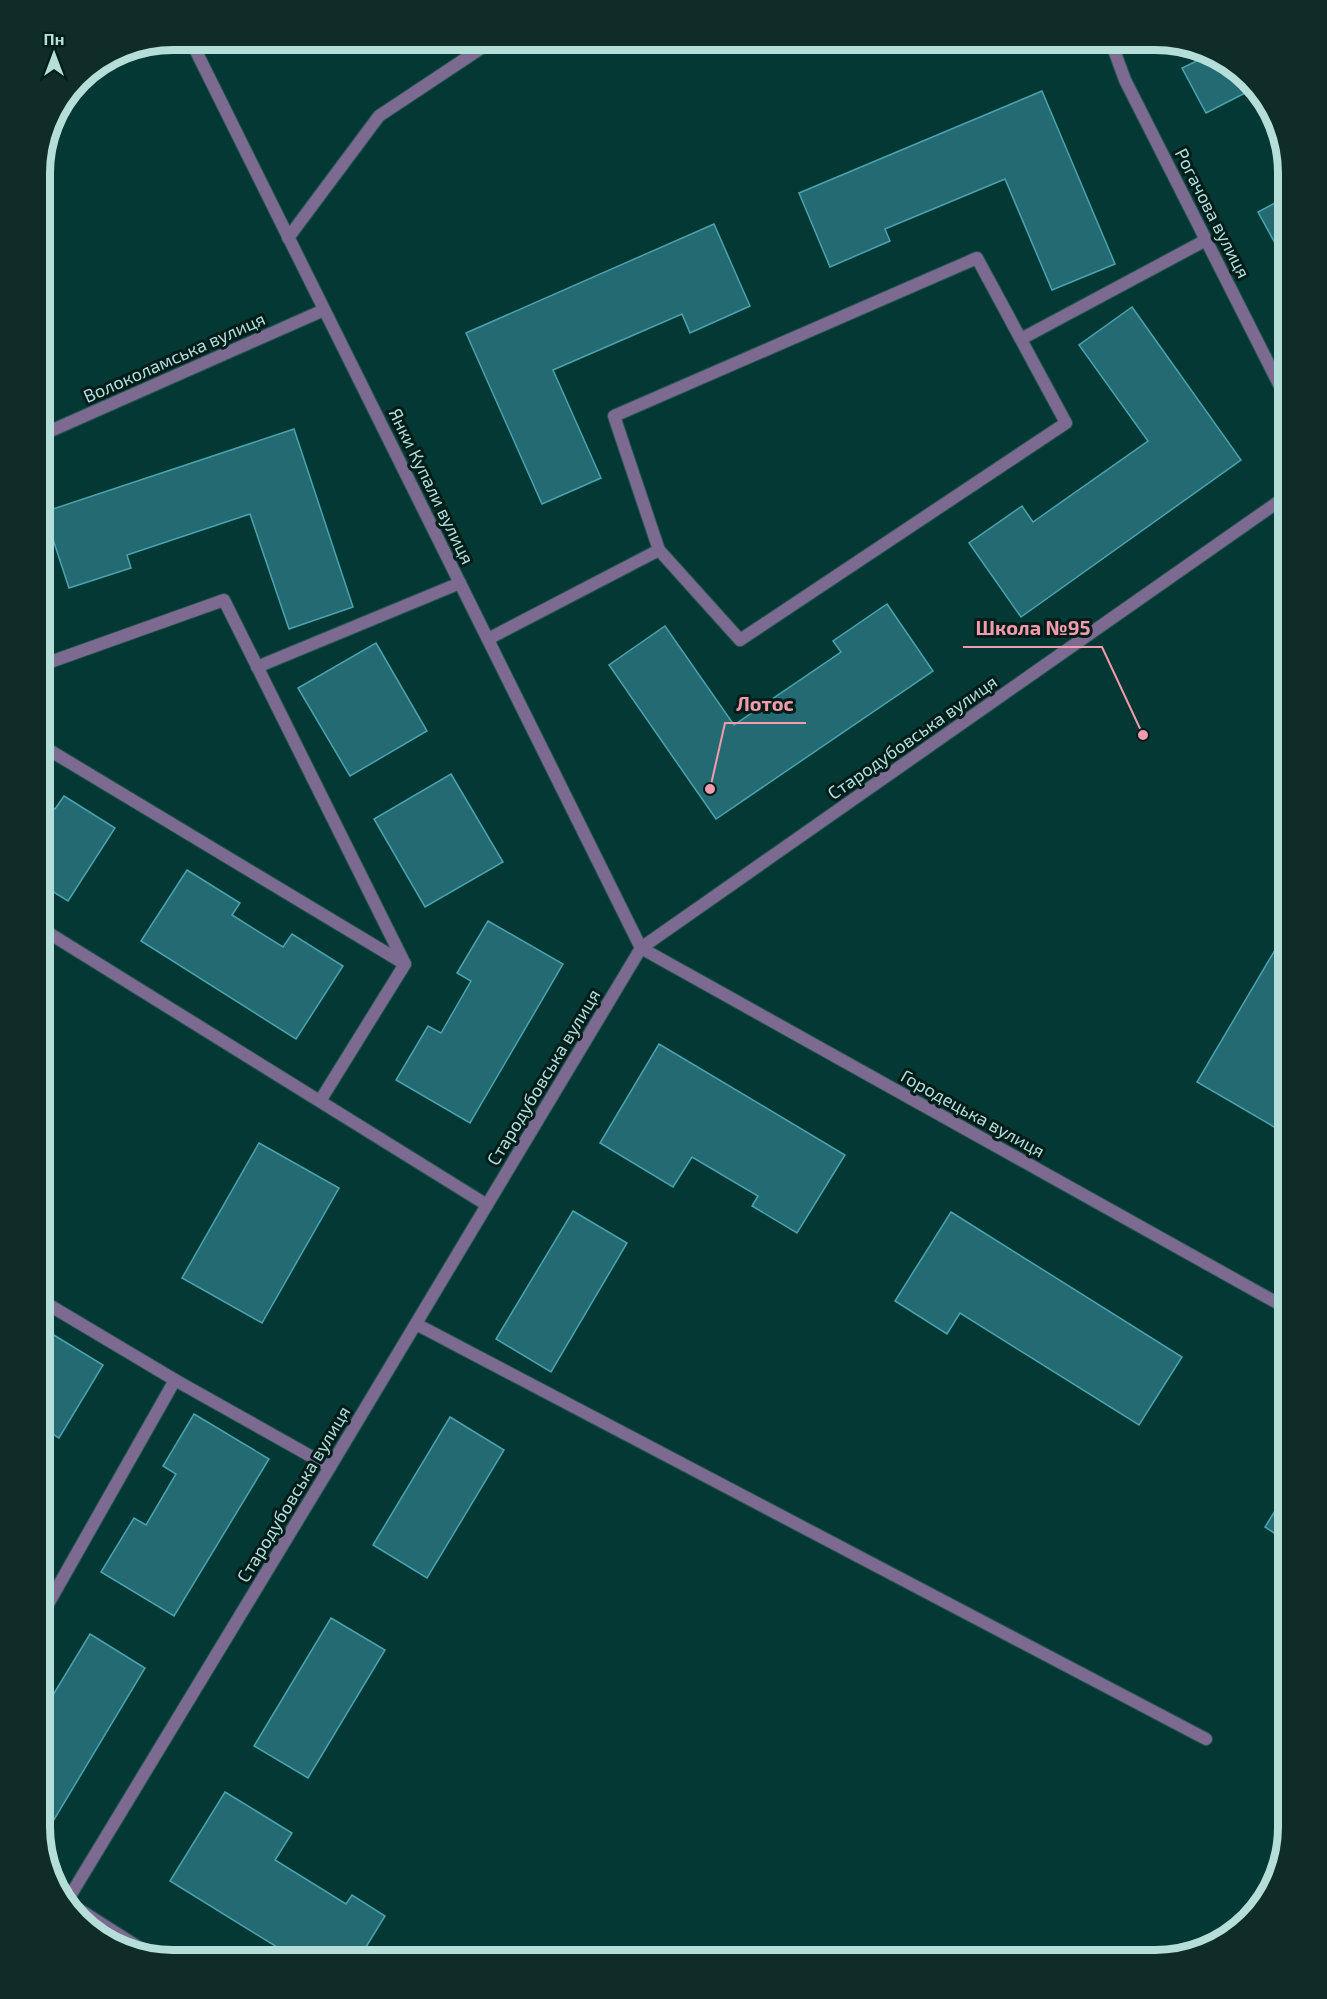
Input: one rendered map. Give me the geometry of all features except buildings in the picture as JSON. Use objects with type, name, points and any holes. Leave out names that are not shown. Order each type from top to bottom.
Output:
[{"type":"street","name":"Янки Купали вулиця","points":[[195,50],[641,948]]},
{"type":"street","points":[[288,238],[379,116],[478,50]]},
{"type":"street","name":"Рогачова вулиця","points":[[1114,50],[1125,80],[1278,382]]},
{"type":"street","points":[[1021,339],[1206,240]]},
{"type":"street","points":[[978,258],[1066,423],[740,640],[659,550],[614,416],[978,258]]},
{"type":"street","name":"Волоколамська вулиця","points":[[50,431],[324,310]]},
{"type":"street","name":"Стародубовська вулиця","points":[[69,1892],[330,1467],[641,948],[1278,502]]},
{"type":"street","points":[[488,639],[659,550]]},
{"type":"street","points":[[256,667],[460,583]]},
{"type":"street","points":[[50,662],[224,600],[405,964]]},
{"type":"street","points":[[50,751],[405,964]]},
{"type":"street","points":[[50,934],[487,1205]]},
{"type":"street","name":"Городецька вулиця","points":[[641,948],[1278,1303]]},
{"type":"street","points":[[320,1101],[405,964]]},
{"type":"street","points":[[50,1306],[175,1380],[330,1467]]},
{"type":"street","points":[[416,1324],[1206,1738]]},
{"type":"street","points":[[50,1601],[175,1380]]},
{"type":"street","points":[[83,1911],[131,1942]]},
{"type":"place","name":"Школа №95","points":[[1143,735]]},
{"type":"place","name":"Лотос","points":[[710,789]]}]
